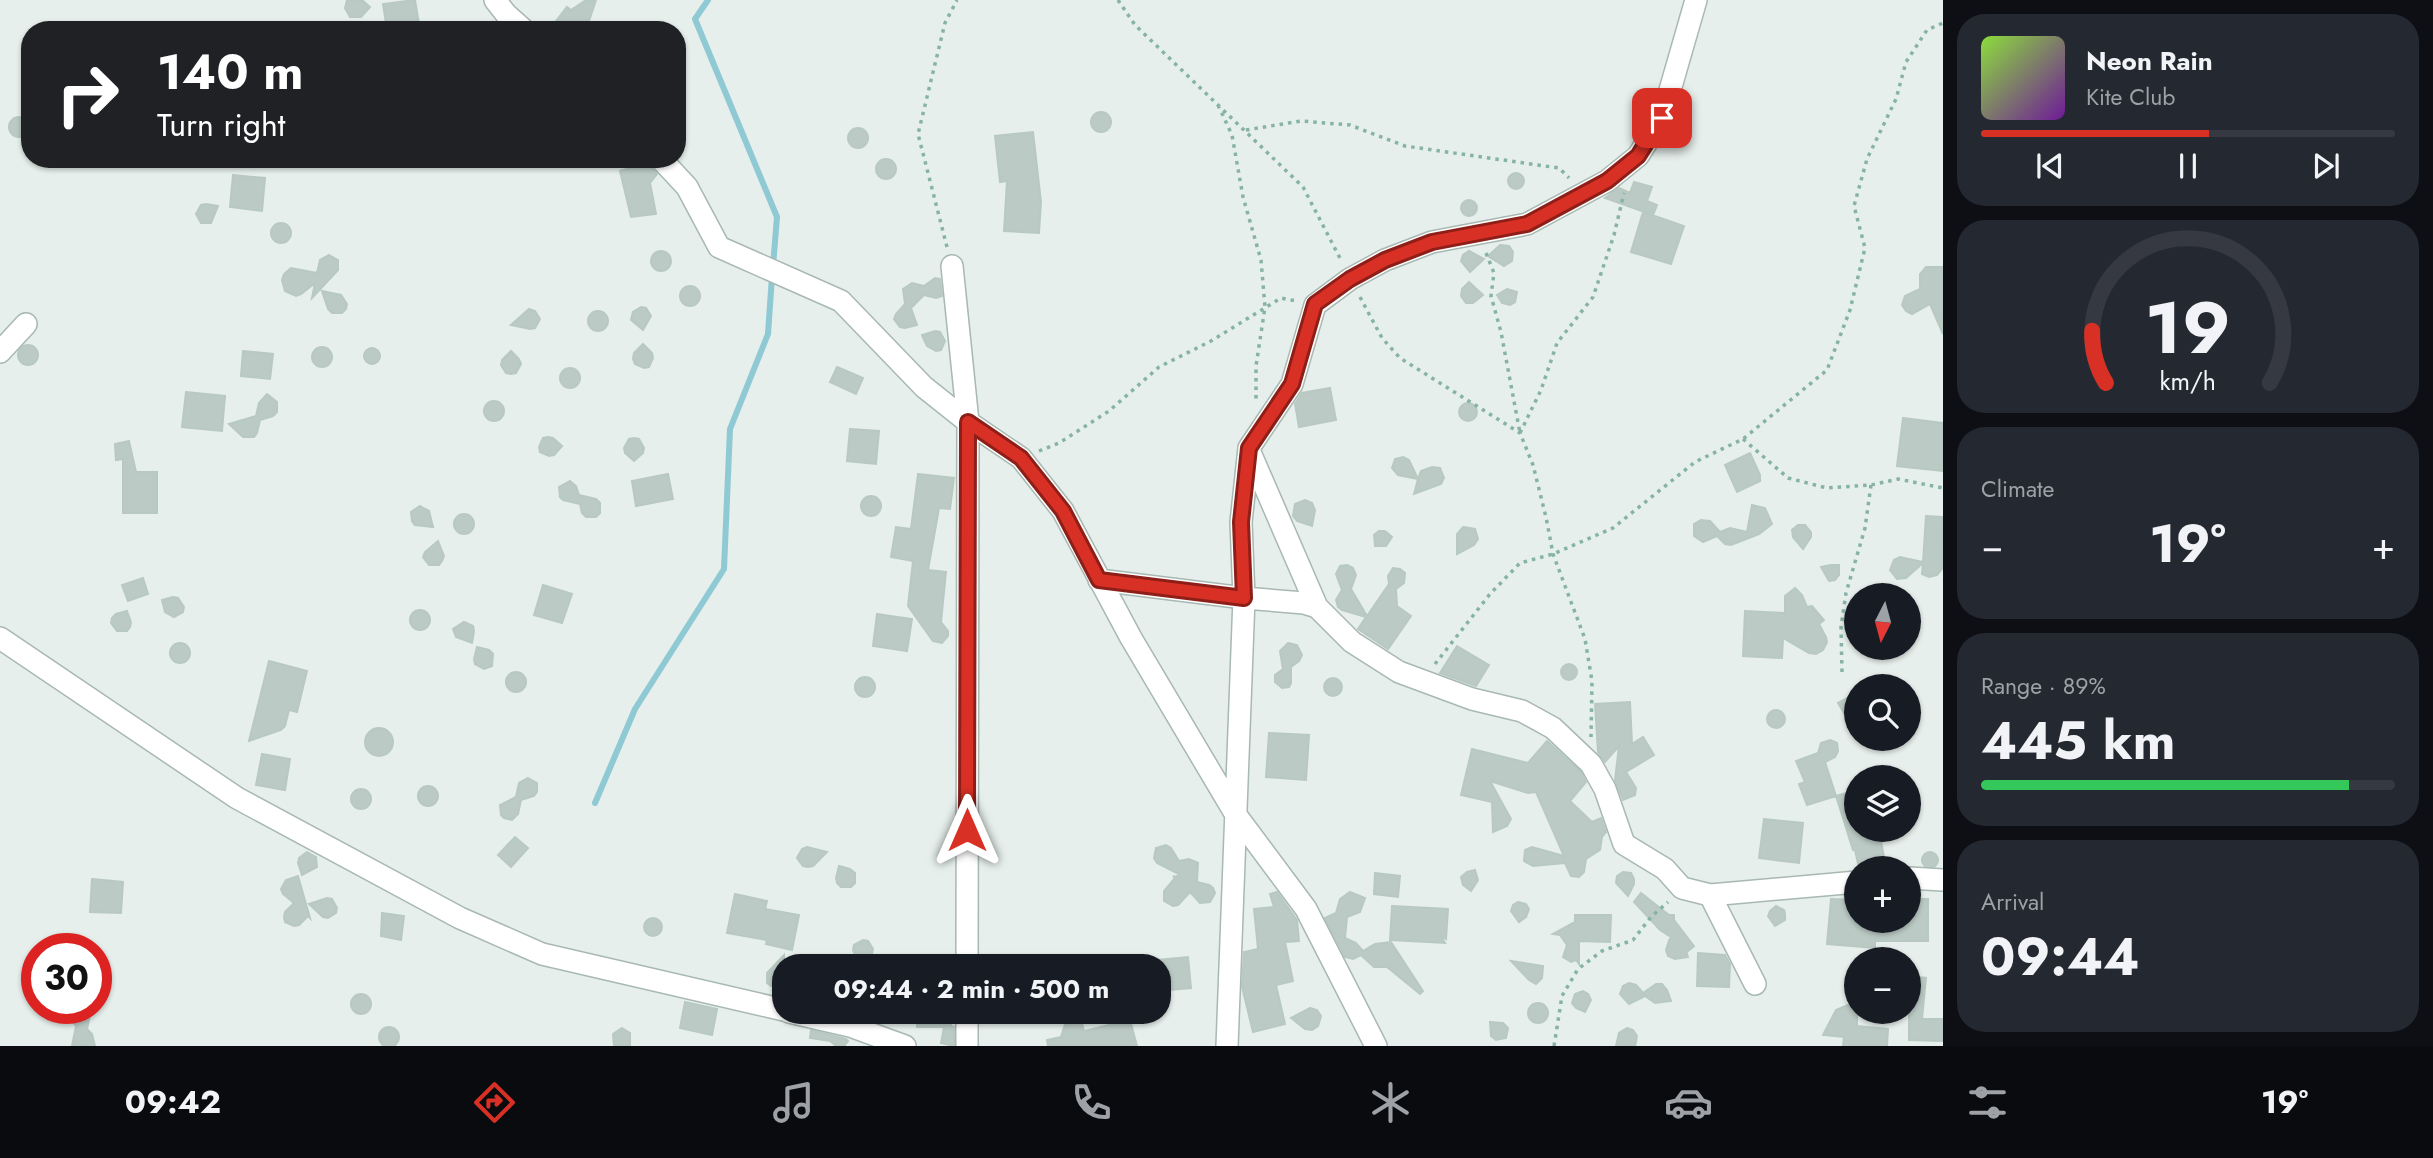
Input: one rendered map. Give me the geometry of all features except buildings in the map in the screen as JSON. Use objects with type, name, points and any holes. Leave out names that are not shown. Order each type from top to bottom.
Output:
[{"type":"street","points":[[495,0],[514,21]]},
{"type":"street","points":[[1227,1046],[1244,598],[1241,522],[1249,448],[1292,384],[1315,304],[1350,279],[1385,260],[1432,242],[1527,224],[1607,181],[1638,156],[1662,118],[1696,0]]},
{"type":"street","points":[[669,168],[687,187],[719,247],[841,301],[924,387],[968,422],[1021,458],[1063,511],[1099,580],[1236,815],[1306,909],[1376,1046]]},
{"type":"street","points":[[952,266],[968,422],[967,954]]},
{"type":"street","points":[[0,352],[26,324]]},
{"type":"street","points":[[1249,448],[1317,607],[1352,642],[1399,672],[1472,699],[1522,711],[1553,728],[1591,764],[1605,789],[1624,844],[1665,869],[1682,888],[1710,895],[1844,884]]},
{"type":"street","points":[[1099,580],[1304,603],[1317,607]]},
{"type":"street","points":[[0,638],[237,797],[460,918],[542,954],[772,1008]]},
{"type":"street","points":[[1921,879],[1943,880]]},
{"type":"street","points":[[1710,895],[1755,984]]},
{"type":"street","points":[[841,1024],[905,1046]]},
{"type":"street","points":[[967,1024],[967,1046]]},
{"type":"path","points":[[952,266],[918,134],[945,23],[957,0]]},
{"type":"path","points":[[1118,0],[1135,25],[1303,187],[1382,338],[1400,358],[1520,433]]},
{"type":"path","points":[[1422,681],[1490,594],[1520,563],[1553,554],[1613,528],[1695,462],[1743,439],[1826,370],[1850,310],[1866,248],[1854,206],[1867,159],[1896,99],[1906,62],[1927,30],[1943,23]]},
{"type":"path","points":[[1217,103],[1232,135],[1243,197],[1261,260],[1265,307],[1256,366],[1256,406]]},
{"type":"path","points":[[1245,130],[1301,121],[1350,125],[1405,145],[1559,167],[1584,193]]},
{"type":"path","points":[[1520,433],[1541,390],[1557,343],[1593,297],[1621,209],[1625,166]]},
{"type":"path","points":[[1478,235],[1494,273],[1491,296],[1502,332],[1520,433],[1533,465],[1553,554],[1586,639],[1592,681],[1591,764]]},
{"type":"path","points":[[1021,458],[1059,443],[1110,411],[1159,367],[1211,341],[1281,298],[1315,304]]},
{"type":"path","points":[[1743,439],[1788,478],[1827,488],[1871,485],[1898,479],[1943,488]]},
{"type":"path","points":[[1843,673],[1841,627],[1846,593],[1864,527],[1871,485]]},
{"type":"path","points":[[1554,1046],[1562,996],[1577,969],[1602,951],[1633,940],[1651,917],[1682,888]]},
{"type":"waterway","points":[[708,0],[695,19],[777,217],[773,266]]},
{"type":"waterway","points":[[595,803],[635,709],[724,569],[730,429],[768,334],[772,276]]},
{"type":"route","points":[[967,830],[968,422],[1021,458],[1063,511],[1099,580],[1244,598],[1241,522],[1249,448],[1292,384],[1315,304],[1350,279],[1385,260],[1432,242],[1527,224],[1607,181],[1638,156],[1662,118]]}]
